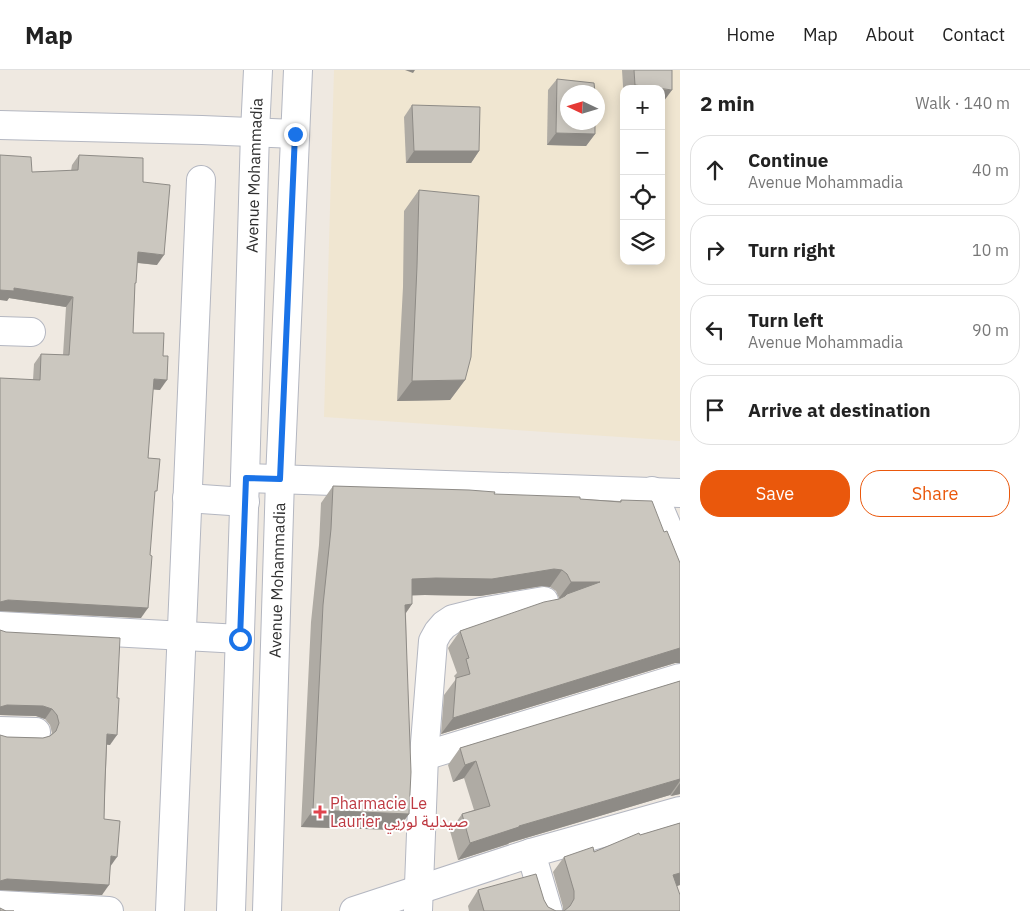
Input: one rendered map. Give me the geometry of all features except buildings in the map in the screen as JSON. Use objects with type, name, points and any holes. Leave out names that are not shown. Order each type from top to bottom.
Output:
[{"type":"street","name":"Avenue Mohammadia","points":[[231,911],[258,70]]},
{"type":"street","name":"Avenue Mohammadia","points":[[267,911],[280,479],[298,70]]},
{"type":"street","points":[[0,125],[295,134]]},
{"type":"street","points":[[170,911],[201,180]]},
{"type":"street","points":[[0,332],[31,332]]},
{"type":"street","points":[[187,498],[245,490],[280,479],[680,493]]},
{"type":"street","points":[[652,491],[680,557]]},
{"type":"street","points":[[419,900],[424,756],[433,641],[444,625],[453,619],[481,612],[544,602]]},
{"type":"street","points":[[0,626],[240,639]]},
{"type":"street","points":[[424,756],[680,678]]},
{"type":"street","points":[[0,731],[36,732]]},
{"type":"street","points":[[354,911],[419,900],[531,853],[680,811]]},
{"type":"street","points":[[531,853],[548,911]]},
{"type":"street","points":[[0,905],[110,911]]},
{"type":"shaded area","points":[[334,70],[680,70],[680,441],[324,417]]},
{"type":"place","name":"Pharmacie Le Laurier صيدلية لوريي","points":[[320,812]]},
{"type":"route","points":[[240,639],[246,478],[280,479],[295,134]]}]
